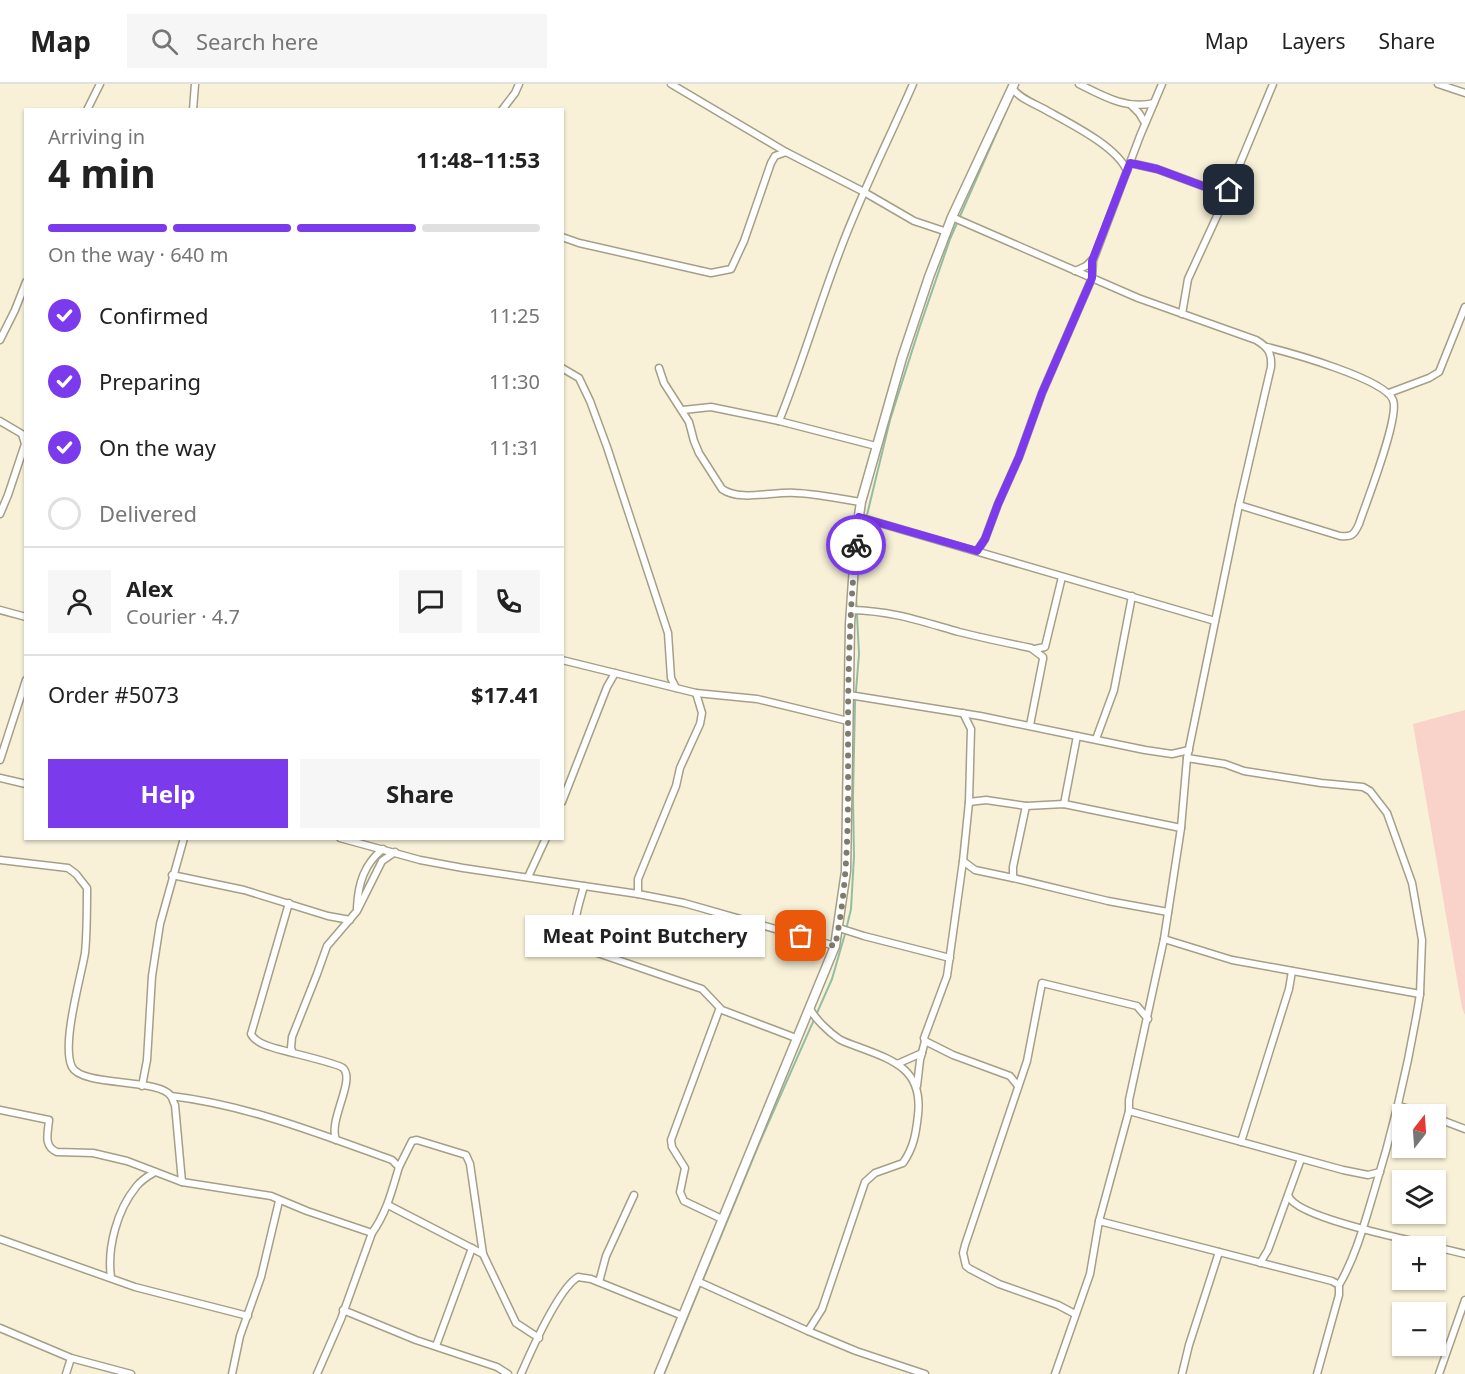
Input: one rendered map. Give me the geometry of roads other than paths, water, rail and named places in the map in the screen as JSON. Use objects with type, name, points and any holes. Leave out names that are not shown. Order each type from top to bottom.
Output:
[{"type":"main road","points":[[659,1374],[835,946],[846,871],[851,610],[861,502],[902,358],[929,277],[952,217],[1013,86]]},
{"type":"street","points":[[88,108],[100,84]]},
{"type":"street","points":[[193,108],[195,84]]},
{"type":"street","points":[[504,108],[519,84]]},
{"type":"street","points":[[671,84],[786,152],[864,192],[914,221],[947,232]]},
{"type":"street","points":[[779,421],[840,249],[914,84]]},
{"type":"street","points":[[1079,84],[1107,98],[1132,106],[1139,112],[1145,123]]},
{"type":"street","points":[[977,551],[985,539],[1019,457],[1042,393],[1092,278],[1092,261],[1162,84]]},
{"type":"street","points":[[1182,314],[1188,279],[1229,190],[1273,84]]},
{"type":"street","points":[[1438,84],[1465,93]]},
{"type":"street","points":[[1013,86],[1026,100],[1091,136],[1120,160],[1127,171]]},
{"type":"street","points":[[1132,106],[1154,103]]},
{"type":"street","points":[[564,238],[711,273],[731,269],[744,241],[771,164],[775,156],[786,152]]},
{"type":"street","points":[[1130,163],[1157,169],[1211,189],[1229,190]]},
{"type":"street","points":[[952,217],[1138,298],[1256,340],[1267,347],[1337,368],[1389,393],[1394,402],[1393,421],[1354,534],[1350,537],[1340,536],[1239,505]]},
{"type":"street","points":[[1075,271],[1092,261]]},
{"type":"street","points":[[0,339],[24,287]]},
{"type":"street","points":[[1389,393],[1430,378],[1439,372],[1465,307]]},
{"type":"street","points":[[1055,1374],[1090,1274],[1099,1221],[1129,1111],[1129,1100],[1148,1019],[1164,939],[1181,828],[1187,758],[1239,505],[1271,367],[1272,358],[1267,347]]},
{"type":"street","points":[[659,368],[664,383],[689,422],[699,453],[726,492],[738,495],[795,493],[861,502]]},
{"type":"street","points":[[564,369],[579,378],[607,447],[668,633],[671,678],[676,688]]},
{"type":"street","points":[[683,410],[711,407],[779,421],[876,446]]},
{"type":"street","points":[[0,421],[19,431],[24,438]]},
{"type":"street","points":[[0,514],[24,447]]},
{"type":"street","points":[[859,517],[1215,621]]},
{"type":"street","points":[[1030,725],[1062,577]]},
{"type":"street","points":[[1096,739],[1114,690],[1132,596]]},
{"type":"street","points":[[0,610],[24,616]]},
{"type":"street","points":[[851,610],[886,612],[1039,650],[1046,647]]},
{"type":"street","points":[[1031,648],[1044,657]]},
{"type":"street","points":[[564,660],[696,693],[757,699],[848,721]]},
{"type":"street","points":[[564,797],[615,673]]},
{"type":"street","points":[[0,760],[24,687]]},
{"type":"street","points":[[638,894],[638,879],[676,786],[680,768],[700,724],[702,713],[696,693]]},
{"type":"street","points":[[849,695],[981,716],[1172,754],[1189,750]]},
{"type":"street","points":[[16,713],[24,714]]},
{"type":"street","points":[[808,1331],[822,1309],[866,1182],[875,1173],[903,1163],[915,1141],[919,1104],[917,1086],[922,1053],[930,1019],[947,976],[963,861],[969,802],[971,729],[963,713]]},
{"type":"street","points":[[971,729],[981,716]]},
{"type":"street","points":[[1064,804],[1077,736]]},
{"type":"street","points":[[1187,758],[1225,764],[1244,771],[1363,787],[1370,791],[1387,813],[1412,883],[1422,940],[1420,994],[1399,1104]]},
{"type":"street","points":[[0,778],[24,784]]},
{"type":"street","points":[[969,802],[986,800],[1026,806],[1064,804],[1181,828]]},
{"type":"street","points":[[1014,878],[1013,867],[1026,806]]},
{"type":"street","points":[[142,1086],[147,1060],[152,976],[160,924],[182,840]]},
{"type":"street","points":[[348,840],[420,860],[684,903],[835,946]]},
{"type":"street","points":[[528,877],[545,840]]},
{"type":"street","points":[[357,911],[358,894],[366,868],[374,855],[383,849]]},
{"type":"street","points":[[293,1053],[291,1037],[323,954],[333,937],[357,911],[382,861],[395,852]]},
{"type":"street","points":[[0,860],[68,868],[87,888],[85,949],[72,1021],[70,1054],[72,1067],[76,1072],[88,1077],[142,1086],[165,1091],[171,1096],[223,1106],[336,1140],[392,1160],[399,1167]]},
{"type":"street","points":[[963,861],[975,870],[1108,901],[1168,912]]},
{"type":"street","points":[[172,875],[244,890],[327,916],[350,920]]},
{"type":"street","points":[[584,886],[574,928],[580,947],[702,989],[722,1010],[796,1038]]},
{"type":"street","points":[[289,903],[251,1034],[252,1038],[258,1041],[342,1067],[346,1073],[346,1082],[333,1128],[336,1140]]},
{"type":"street","points":[[839,927],[864,936],[950,958]]},
{"type":"street","points":[[1164,939],[1232,960],[1420,994]]},
{"type":"street","points":[[1241,1142],[1289,989],[1292,971]]},
{"type":"street","points":[[1075,1314],[1058,1305],[999,1284],[970,1269],[964,1260],[965,1245],[1027,1061],[1042,983],[1137,1006],[1148,1019]]},
{"type":"street","points":[[810,1009],[814,1017],[840,1039],[888,1058],[897,1064],[917,1086]]},
{"type":"street","points":[[719,1010],[671,1140],[685,1168],[680,1192],[684,1202],[722,1219]]},
{"type":"street","points":[[925,1041],[1010,1076],[1018,1086]]},
{"type":"street","points":[[897,1064],[922,1053]]},
{"type":"street","points":[[171,1096],[174,1105],[182,1182]]},
{"type":"street","points":[[0,1110],[49,1120],[47,1141],[52,1150],[57,1152],[93,1153],[127,1161],[182,1182],[271,1197],[372,1233]]},
{"type":"street","points":[[1129,1111],[1301,1160],[1368,1175],[1380,1172]]},
{"type":"street","points":[[1446,1122],[1465,1129]]},
{"type":"street","points":[[1317,1374],[1339,1285],[1362,1230],[1392,1130]]},
{"type":"street","points":[[317,1374],[344,1310],[372,1233],[381,1221],[388,1205],[399,1167],[412,1141],[417,1140],[466,1155],[470,1164],[483,1254],[516,1323],[539,1338]]},
{"type":"street","points":[[1260,1263],[1268,1250],[1301,1160]]},
{"type":"street","points":[[111,1277],[111,1256],[121,1212],[136,1187],[155,1172]]},
{"type":"street","points":[[1368,1175],[1376,1184]]},
{"type":"street","points":[[599,1282],[606,1256],[634,1195]]},
{"type":"street","points":[[1289,1197],[1298,1207],[1362,1230],[1392,1237]]},
{"type":"street","points":[[232,1374],[240,1336],[261,1277],[279,1201]]},
{"type":"street","points":[[388,1205],[483,1254]]},
{"type":"street","points":[[1099,1221],[1332,1281],[1339,1285]]},
{"type":"street","points":[[0,1239],[135,1287],[248,1316]]},
{"type":"street","points":[[436,1346],[472,1248]]},
{"type":"street","points":[[1446,1250],[1465,1254]]},
{"type":"street","points":[[1182,1374],[1219,1252]]},
{"type":"street","points":[[521,1374],[560,1299],[573,1280],[579,1277],[599,1282],[683,1316]]},
{"type":"street","points":[[697,1281],[808,1331],[925,1374]]},
{"type":"street","points":[[1439,1374],[1465,1300]]},
{"type":"street","points":[[344,1310],[416,1340],[498,1367],[508,1374]]},
{"type":"street","points":[[0,1328],[71,1358],[131,1374]]},
{"type":"street","points":[[66,1374],[71,1358]]},
{"type":"waterway","points":[[859,548],[890,420],[920,326],[950,239],[1011,100]]},
{"type":"waterway","points":[[664,1374],[759,1144],[832,979],[845,934],[851,909],[854,856],[855,703],[859,654],[856,596]]},
{"type":"place","name":"Meat Point Butchery","points":[[801,936]]}]
